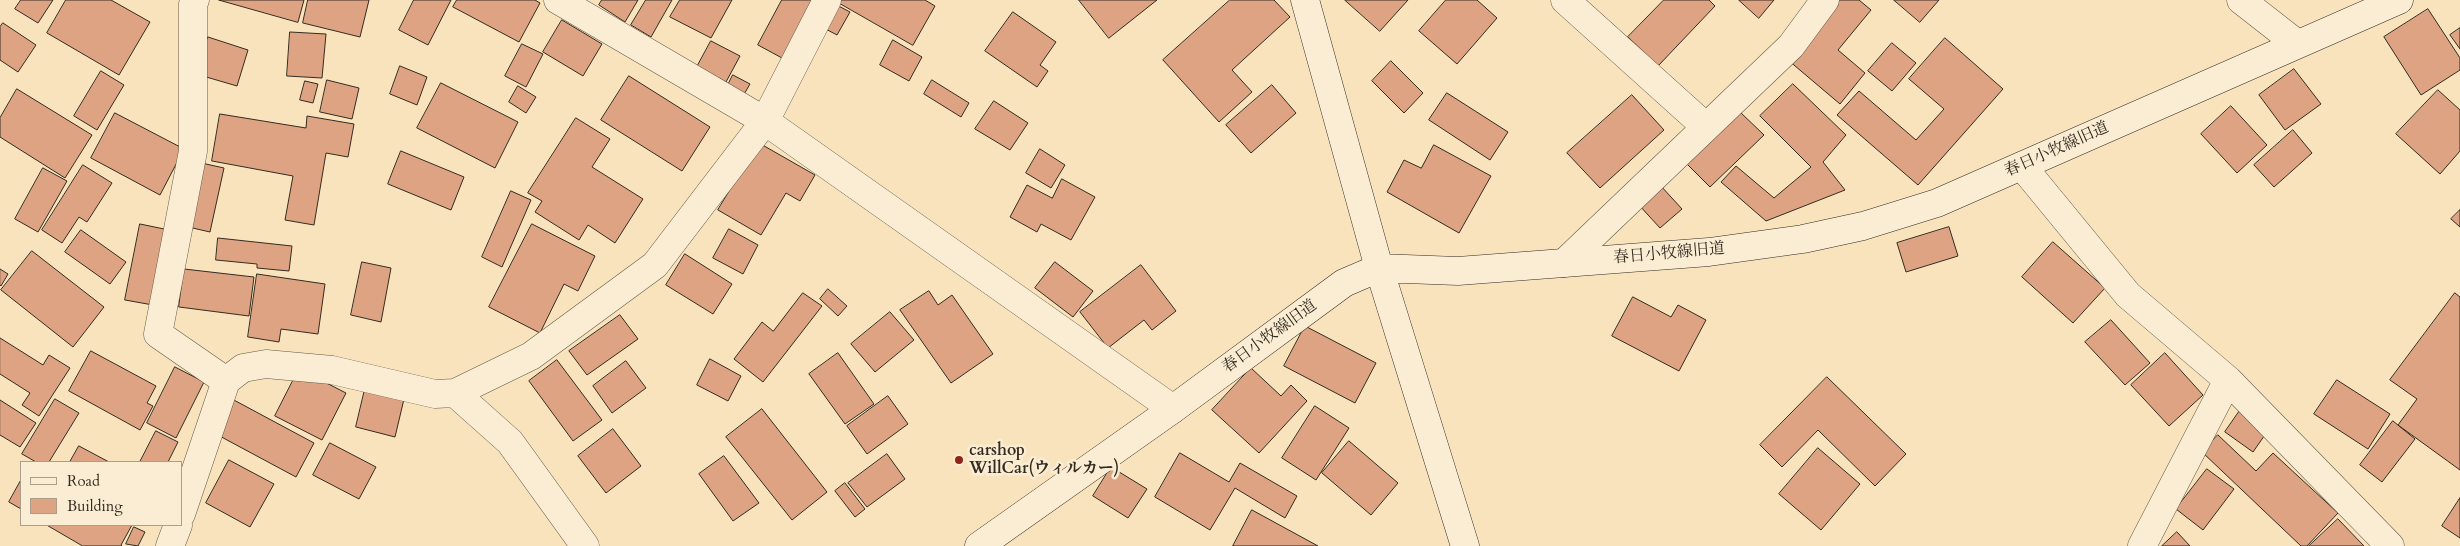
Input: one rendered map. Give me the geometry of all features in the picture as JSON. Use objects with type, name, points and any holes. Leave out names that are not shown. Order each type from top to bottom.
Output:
[{"type":"street","points":[[195,0],[193,4],[193,152],[158,334],[226,381]]},
{"type":"street","points":[[558,0],[765,121],[1172,409]]},
{"type":"street","points":[[182,511],[226,381],[243,368],[266,364],[332,370],[435,394],[456,393],[531,356],[655,266],[765,121],[827,0]]},
{"type":"street","points":[[1305,0],[1379,268],[1465,546]]},
{"type":"street","points":[[1565,0],[1706,127]]},
{"type":"street","points":[[1564,263],[1791,46],[1825,0]]},
{"type":"street","points":[[2242,0],[2296,43]]},
{"type":"street","name":"春日小牧線旧道","points":[[979,546],[1172,409],[1344,283],[1379,268],[1458,271],[1709,252],[1803,239],[1863,226],[1937,203],[2296,43],[2399,0]]},
{"type":"street","points":[[2022,166],[2128,295],[2228,380],[2390,546]]},
{"type":"street","points":[[2142,546],[2228,380]]},
{"type":"street","points":[[456,393],[510,442],[585,546]]},
{"type":"street","points":[[170,546],[178,526]]},
{"type":"building","points":[[21,0],[53,0],[38,23],[15,9]]},
{"type":"building","points":[[66,0],[111,0],[150,22],[119,75],[47,33]]},
{"type":"building","points":[[219,0],[304,0],[298,22]]},
{"type":"building","points":[[308,0],[369,0],[360,37],[303,23]]},
{"type":"building","points":[[414,0],[451,0],[428,45],[399,30]]},
{"type":"building","points":[[457,0],[535,0],[540,3],[519,42],[453,7]]},
{"type":"building","points":[[602,0],[638,0],[625,22],[599,5]]},
{"type":"building","points":[[646,0],[672,0],[651,37],[631,25]]},
{"type":"building","points":[[680,0],[732,0],[711,38],[670,17]]},
{"type":"building","points":[[782,0],[813,0],[782,58],[758,45]]},
{"type":"building","points":[[834,0],[925,0],[935,6],[913,45]]},
{"type":"building","points":[[1079,0],[1157,0],[1109,38]]},
{"type":"building","points":[[1230,0],[1274,0],[1290,17],[1232,70],[1252,92],[1219,122],[1163,60]]},
{"type":"building","points":[[1345,0],[1408,0],[1380,31]]},
{"type":"building","points":[[1446,0],[1477,0],[1497,18],[1457,64],[1419,31]]},
{"type":"building","points":[[1664,0],[1709,0],[1715,6],[1658,66],[1628,37]]},
{"type":"building","points":[[1739,0],[1774,0],[1759,18]]},
{"type":"building","points":[[1839,0],[1859,0],[1871,10],[1838,50],[1865,73],[1840,104],[1788,60]]},
{"type":"building","points":[[1894,0],[1939,0],[1920,22]]},
{"type":"building","points":[[833,3],[850,12],[837,35],[820,26]]},
{"type":"building","points":[[2428,9],[2460,58],[2460,70],[2421,95],[2384,37]]},
{"type":"building","points":[[1013,12],[1056,42],[1040,65],[1048,71],[1037,87],[985,51]]},
{"type":"building","points":[[562,20],[602,44],[583,76],[543,52]]},
{"type":"building","points":[[3,23],[36,45],[18,72],[0,60],[0,27]]},
{"type":"building","points":[[2460,28],[2460,49],[2450,35]]},
{"type":"building","points":[[290,32],[326,34],[322,78],[287,76]]},
{"type":"building","points":[[208,37],[248,50],[237,86],[196,74]]},
{"type":"building","points":[[1945,38],[2003,89],[1918,185],[1837,115],[1859,91],[1916,140],[1944,109],[1909,79]]},
{"type":"building","points":[[893,40],[922,57],[909,81],[880,65]]},
{"type":"building","points":[[711,41],[740,56],[726,82],[697,67]]},
{"type":"building","points":[[1892,43],[1916,63],[1892,91],[1868,71]]},
{"type":"building","points":[[522,44],[543,54],[526,87],[505,76]]},
{"type":"building","points":[[1391,61],[1423,93],[1404,113],[1372,81]]},
{"type":"building","points":[[400,66],[427,77],[417,105],[390,94]]},
{"type":"building","points":[[2294,69],[2321,104],[2285,130],[2259,95]]},
{"type":"building","points":[[101,71],[124,85],[97,130],[74,116]]},
{"type":"building","points":[[733,75],[750,84],[743,96],[727,87]]},
{"type":"building","points":[[629,76],[710,127],[682,171],[601,120]]},
{"type":"building","points":[[327,80],[359,88],[352,119],[320,112]]},
{"type":"building","points":[[932,80],[969,103],[961,117],[924,94]]},
{"type":"building","points":[[305,81],[318,84],[313,103],[300,100]]},
{"type":"building","points":[[441,83],[518,122],[495,168],[417,128]]},
{"type":"building","points":[[1793,84],[1846,135],[1823,162],[1845,190],[1766,221],[1721,182],[1736,166],[1774,198],[1811,167],[1760,116]]},
{"type":"building","points":[[1272,85],[1296,113],[1251,153],[1226,125]]},
{"type":"building","points":[[518,86],[536,97],[526,113],[509,102]]},
{"type":"building","points":[[17,89],[92,135],[65,178],[0,137],[0,118]]},
{"type":"building","points":[[2438,90],[2460,110],[2460,151],[2440,174],[2396,134]]},
{"type":"building","points":[[1447,93],[1508,132],[1490,160],[1429,120]]},
{"type":"building","points":[[1632,95],[1664,130],[1600,188],[1567,153]]},
{"type":"building","points":[[994,101],[1028,123],[1010,150],[975,129]]},
{"type":"building","points":[[2231,106],[2267,145],[2237,173],[2201,134]]},
{"type":"building","points":[[1739,111],[1764,135],[1710,187],[1686,163]]},
{"type":"building","points":[[115,113],[184,149],[160,195],[91,158]]},
{"type":"building","points":[[220,114],[306,128],[307,116],[354,124],[348,157],[326,153],[314,225],[285,220],[293,176],[212,161]]},
{"type":"building","points":[[576,118],[610,139],[592,167],[643,199],[615,243],[588,225],[579,240],[535,212],[542,201],[528,193]]},
{"type":"building","points":[[2293,130],[2312,153],[2274,187],[2254,165]]},
{"type":"building","points":[[759,143],[815,175],[800,201],[786,193],[761,235],[718,210]]},
{"type":"building","points":[[1434,145],[1491,176],[1459,233],[1387,192],[1404,160],[1421,168]]},
{"type":"building","points":[[1040,149],[1065,165],[1051,188],[1026,173]]},
{"type":"building","points":[[401,151],[464,177],[451,210],[388,184]]},
{"type":"building","points":[[197,162],[224,168],[210,232],[184,226]]},
{"type":"building","points":[[83,165],[112,183],[87,222],[79,217],[62,243],[42,230]]},
{"type":"building","points":[[43,168],[67,181],[38,232],[15,219]]},
{"type":"building","points":[[1062,179],[1095,197],[1071,240],[1041,224],[1037,232],[1010,217],[1027,185],[1052,198]]},
{"type":"building","points":[[1660,185],[1682,209],[1660,228],[1638,204]]},
{"type":"building","points":[[511,191],[531,200],[502,267],[482,257]]},
{"type":"building","points":[[2460,210],[2460,227],[2451,219]]},
{"type":"building","points":[[140,224],[169,230],[153,305],[125,300]]},
{"type":"building","points":[[532,224],[595,256],[578,291],[564,284],[540,333],[489,307]]},
{"type":"building","points":[[1949,227],[1958,256],[1906,272],[1897,243]]},
{"type":"building","points":[[729,229],[758,245],[743,274],[713,258]]},
{"type":"building","points":[[81,230],[126,262],[110,284],[65,252]]},
{"type":"building","points":[[218,238],[292,246],[289,271],[257,268],[257,264],[216,260]]},
{"type":"building","points":[[2053,242],[2105,288],[2073,323],[2022,277]]},
{"type":"building","points":[[32,251],[104,307],[73,347],[1,290]]},
{"type":"building","points":[[685,254],[732,284],[713,314],[666,285]]},
{"type":"building","points":[[362,262],[391,268],[381,322],[351,315]]},
{"type":"building","points":[[1055,262],[1093,291],[1073,317],[1035,288]]},
{"type":"building","points":[[1141,265],[1176,311],[1152,330],[1144,320],[1108,348],[1080,312]]},
{"type":"building","points":[[0,269],[8,274],[1,286],[0,285]]},
{"type":"building","points":[[184,269],[254,277],[249,316],[179,307]]},
{"type":"building","points":[[257,274],[325,284],[318,334],[281,329],[279,342],[248,337]]},
{"type":"building","points":[[828,289],[847,306],[838,316],[820,299]]},
{"type":"building","points":[[929,291],[938,305],[952,295],[993,354],[951,383],[900,310]]},
{"type":"building","points":[[803,293],[822,306],[763,382],[734,359],[762,322],[773,331]]},
{"type":"building","points":[[2455,293],[2460,297],[2460,470],[2398,425],[2417,399],[2390,380]]},
{"type":"building","points":[[1633,297],[1671,317],[1678,305],[1706,320],[1679,371],[1612,336]]},
{"type":"building","points":[[890,312],[914,340],[875,372],[851,344]]},
{"type":"building","points":[[620,315],[638,339],[587,375],[569,351]]},
{"type":"building","points":[[2111,320],[2150,363],[2125,385],[2085,342]]},
{"type":"building","points":[[1305,326],[1376,363],[1355,403],[1284,366]]},
{"type":"building","points":[[0,338],[43,365],[49,355],[70,368],[39,416],[22,405],[30,393],[0,374]]},
{"type":"building","points":[[91,351],[156,386],[147,403],[153,406],[140,430],[69,391]]},
{"type":"building","points":[[838,353],[874,404],[845,424],[809,374]]},
{"type":"building","points":[[2165,353],[2203,395],[2169,426],[2131,385]]},
{"type":"building","points":[[710,359],[741,376],[728,401],[697,385]]},
{"type":"building","points":[[557,360],[602,420],[573,441],[529,381]]},
{"type":"building","points":[[626,361],[646,388],[612,413],[593,386]]},
{"type":"building","points":[[175,367],[204,382],[176,438],[147,423]]},
{"type":"building","points":[[1251,368],[1281,396],[1291,385],[1307,401],[1259,453],[1212,410]]},
{"type":"building","points":[[299,369],[346,393],[322,440],[275,416]]},
{"type":"building","points":[[1827,377],[1906,454],[1875,486],[1818,430],[1782,467],[1760,445]]},
{"type":"building","points":[[2337,380],[2390,414],[2368,449],[2314,414]]},
{"type":"building","points":[[365,389],[404,399],[395,437],[356,427]]},
{"type":"building","points":[[888,396],[908,424],[867,454],[847,426]]},
{"type":"building","points":[[55,399],[79,413],[50,461],[34,461],[22,454]]},
{"type":"building","points":[[232,399],[314,443],[296,477],[214,433]]},
{"type":"building","points":[[0,400],[36,423],[20,447],[0,435]]},
{"type":"building","points":[[1315,406],[1349,428],[1316,480],[1282,458]]},
{"type":"building","points":[[762,409],[827,492],[792,520],[726,437]]},
{"type":"building","points":[[2241,409],[2269,429],[2253,452],[2225,432]]},
{"type":"building","points":[[2393,421],[2415,439],[2382,482],[2360,465]]},
{"type":"building","points":[[613,429],[641,466],[606,493],[578,456]]},
{"type":"building","points":[[156,431],[178,442],[168,461],[141,461]]},
{"type":"building","points":[[2218,435],[2256,471],[2273,453],[2338,513],[2307,546],[2301,546],[2202,452]]},
{"type":"building","points":[[1349,441],[1398,483],[1371,515],[1322,473]]},
{"type":"building","points":[[330,443],[376,467],[359,499],[313,475]]},
{"type":"building","points":[[79,446],[107,461],[71,461]]},
{"type":"building","points":[[1818,448],[1860,484],[1821,530],[1779,494]]},
{"type":"building","points":[[1180,453],[1229,482],[1240,463],[1297,496],[1285,518],[1235,488],[1210,530],[1155,497]]},
{"type":"building","points":[[887,454],[905,479],[867,507],[848,483]]},
{"type":"building","points":[[724,456],[759,503],[733,521],[699,474]]},
{"type":"building","points":[[229,460],[274,484],[250,527],[206,503]]},
{"type":"building","points":[[1111,467],[1147,489],[1128,518],[1093,496]]},
{"type":"building","points":[[2207,469],[2234,489],[2203,530],[2176,509]]},
{"type":"building","points":[[20,482],[20,508],[9,502]]},
{"type":"building","points":[[845,483],[865,509],[855,517],[835,491]]},
{"type":"building","points":[[2460,498],[2460,538],[2442,526]]},
{"type":"building","points":[[1252,510],[1318,546],[1233,546]]},
{"type":"building","points":[[2338,519],[2364,546],[2309,546]]},
{"type":"building","points":[[49,526],[131,526],[122,546],[83,546]]},
{"type":"building","points":[[134,527],[145,532],[138,546],[126,544]]},
{"type":"building","points":[[2177,532],[2190,546],[2162,546]]},
{"type":"place","name":"carshop WillCar(ウィルカー)","points":[[959,460]]}]
